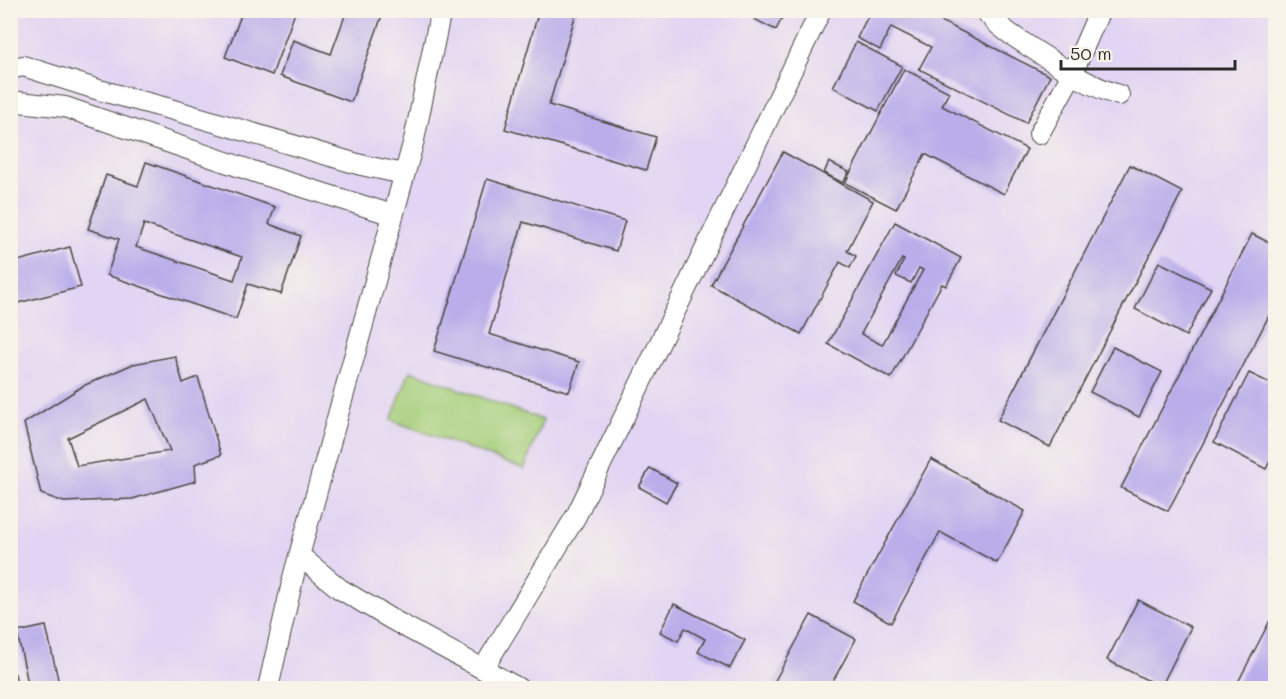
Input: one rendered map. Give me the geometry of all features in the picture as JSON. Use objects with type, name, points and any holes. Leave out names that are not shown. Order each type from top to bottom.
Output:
[{"type":"street","points":[[268,688],[300,556],[414,140],[441,10]]},
{"type":"street","points":[[483,669],[576,516],[821,10]]},
{"type":"street","points":[[985,10],[995,24],[1072,74],[1098,88],[1119,95]]},
{"type":"street","points":[[1039,134],[1072,74],[1100,10]]},
{"type":"street","points":[[10,69],[23,66],[361,165],[404,174]]},
{"type":"street","points":[[10,101],[65,106],[159,140],[393,215]]},
{"type":"street","points":[[159,140],[170,109]]},
{"type":"street","points":[[300,556],[340,589],[518,688]]},
{"type":"shaded area","points":[[11,11],[1275,11],[1275,688],[11,688]]},
{"type":"green space","points":[[410,371],[543,420],[524,469],[391,420]]},
{"type":"building","points":[[243,10],[296,10],[272,75],[225,57]]},
{"type":"building","points":[[347,10],[384,10],[351,102],[280,76],[293,40],[331,54]]},
{"type":"building","points":[[539,10],[577,10],[549,105],[656,137],[646,170],[505,129]]},
{"type":"building","points":[[759,10],[786,10],[776,30],[754,19]]},
{"type":"building","points":[[871,10],[919,10],[1050,76],[1026,123],[919,69],[931,47],[891,27],[880,50],[857,38]]},
{"type":"building","points":[[856,42],[902,66],[878,111],[833,87]]},
{"type":"building","points":[[904,69],[949,92],[942,106],[1027,149],[1004,194],[925,154],[896,209],[845,183]]},
{"type":"building","points":[[783,152],[873,201],[847,251],[856,256],[850,268],[840,262],[801,334],[711,285]]},
{"type":"building","points":[[146,162],[275,207],[269,224],[301,236],[281,294],[248,284],[236,319],[107,275],[119,239],[88,229],[106,175],[138,186]],"holes":[[[144,224],[242,257],[234,280],[136,247]]]},
{"type":"building","points":[[829,162],[849,172],[843,183],[824,173]]},
{"type":"building","points":[[1130,165],[1182,192],[1050,447],[998,420]]},
{"type":"building","points":[[487,179],[625,221],[616,251],[523,222],[489,334],[579,362],[569,392],[434,351]]},
{"type":"building","points":[[895,222],[961,258],[946,286],[942,284],[891,378],[828,344]],"holes":[[[902,259],[904,260],[896,276],[911,283],[919,268],[923,270],[882,345],[861,334]]]},
{"type":"building","points":[[1252,234],[1276,246],[1276,302],[1168,511],[1121,488]]},
{"type":"building","points":[[70,247],[81,287],[10,305],[10,263]]},
{"type":"building","points":[[1159,262],[1211,288],[1186,336],[1135,309]]},
{"type":"building","points":[[1113,347],[1162,372],[1139,417],[1090,392]]},
{"type":"building","points":[[175,356],[183,383],[198,377],[221,455],[195,464],[196,481],[132,499],[64,502],[41,494],[24,423],[83,386],[133,364]],"holes":[[[148,399],[170,451],[77,466],[68,438]]]},
{"type":"building","points":[[1249,373],[1276,386],[1276,450],[1266,469],[1214,442]]},
{"type":"building","points":[[931,459],[1025,511],[997,563],[940,532],[891,623],[853,601]]},
{"type":"building","points":[[650,468],[677,483],[666,502],[639,487]]},
{"type":"building","points":[[1138,600],[1191,627],[1161,687],[1107,660]]},
{"type":"building","points":[[674,604],[745,640],[730,668],[698,652],[705,639],[685,628],[678,641],[660,632]]},
{"type":"building","points":[[1276,609],[1276,688],[1235,688]]},
{"type":"building","points":[[811,615],[856,639],[829,688],[771,688]]},
{"type":"building","points":[[46,626],[60,688],[29,688],[17,632]]},
{"type":"building","points":[[15,674],[18,688],[10,688],[10,675]]}]
